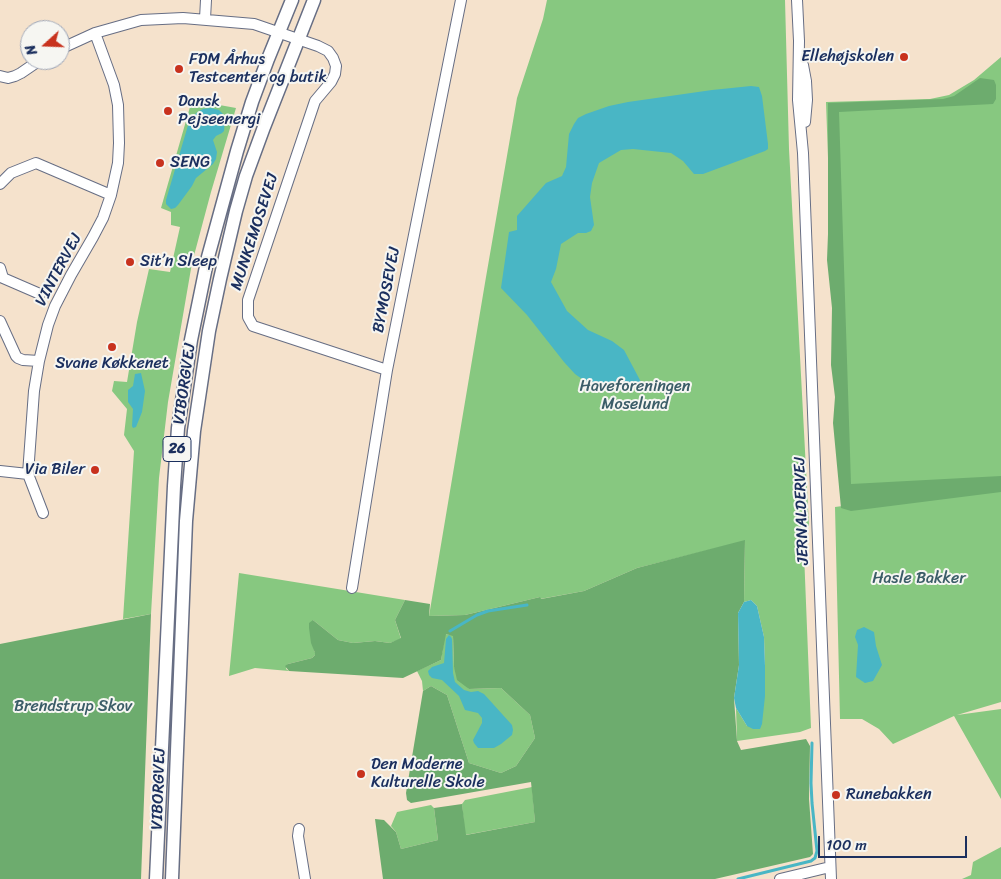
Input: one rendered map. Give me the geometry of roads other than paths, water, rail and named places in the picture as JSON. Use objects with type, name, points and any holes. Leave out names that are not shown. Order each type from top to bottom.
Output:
[{"type":"main road","name":"VIBORGVEJ","points":[[156,879],[174,486],[178,428],[191,340],[208,257],[237,151],[252,102],[292,0]]},
{"type":"main road","name":"VIBORGVEJ","points":[[172,879],[186,521],[194,431],[203,367],[216,296],[246,176],[314,0]]},
{"type":"street","points":[[205,19],[206,0]]},
{"type":"street","name":"BYMOSEVEJ","points":[[352,588],[387,370],[461,0]]},
{"type":"street","name":"JERNALDERVEJ","points":[[797,0],[799,41],[806,81],[807,100],[803,153],[831,879]]},
{"type":"street","points":[[70,44],[95,33],[141,20],[183,18],[254,24],[299,39]]},
{"type":"street","name":"VINTERVEJ","points":[[43,513],[28,474],[34,391],[39,361],[55,306],[103,218],[111,195],[118,163],[118,104],[114,85],[95,33]]},
{"type":"street","name":"MUNKEMOSEVEJ","points":[[299,39],[328,51],[336,66],[335,74],[331,82],[314,101],[248,300],[248,317],[253,326],[387,370]]},
{"type":"street","points":[[0,76],[8,78],[26,70]]},
{"type":"street","points":[[0,184],[11,173],[36,163],[111,195]]},
{"type":"street","name":"VINTERVEJ","points":[[0,268],[3,278],[40,294]]},
{"type":"street","points":[[0,322],[18,358],[39,361]]},
{"type":"street","points":[[0,471],[28,474]]},
{"type":"street","points":[[299,829],[298,836],[305,879]]},
{"type":"street","points":[[780,879],[830,867]]},
{"type":"water","points":[[751,86],[759,87],[762,96],[768,144],[768,149],[765,151],[703,174],[694,174],[683,161],[671,153],[633,149],[621,150],[599,163],[592,183],[590,197],[594,225],[591,231],[578,233],[561,244],[556,269],[551,282],[567,311],[588,330],[612,341],[624,350],[641,382],[637,387],[625,390],[608,390],[589,384],[575,374],[564,362],[527,315],[501,288],[509,232],[517,230],[517,216],[546,183],[562,176],[566,167],[569,134],[578,118],[609,106],[628,102]]},
{"type":"water","points":[[211,108],[219,110],[225,120],[224,131],[213,140],[217,152],[216,159],[213,164],[196,178],[178,205],[171,209],[166,204],[166,200],[189,122],[199,111]]},
{"type":"water","points":[[141,373],[145,391],[142,412],[136,427],[133,428],[133,409],[128,402],[128,390],[133,386],[135,374]]},
{"type":"water","points":[[751,600],[757,606],[764,637],[765,696],[760,729],[753,729],[747,726],[736,708],[734,698],[739,665],[738,613],[744,602]]},
{"type":"water","points":[[864,627],[874,632],[882,665],[873,681],[865,683],[856,677],[858,645],[855,637],[857,630]]},
{"type":"water","points":[[449,635],[452,639],[455,682],[464,690],[478,691],[484,694],[512,725],[512,735],[494,748],[478,748],[473,740],[482,723],[482,718],[478,713],[465,710],[459,696],[442,680],[432,678],[429,675],[428,671],[432,667],[444,663],[446,639]]},
{"type":"waterway","points":[[450,631],[477,615],[488,611],[527,605]]},
{"type":"waterway","points":[[738,879],[811,861],[815,858],[817,851],[811,783],[812,743]]},
{"type":"place","name":"Ellehøjskolen","points":[[904,57]]},
{"type":"place","name":"FDM Århus Testcenter og butik","points":[[179,69]]},
{"type":"place","name":"Dansk Pejseenergi","points":[[168,111]]},
{"type":"place","name":"SENG","points":[[160,163]]},
{"type":"place","name":"Sit’n Sleep","points":[[130,262]]},
{"type":"place","name":"Svane Køkkenet","points":[[112,347]]},
{"type":"place","name":"Via Biler","points":[[95,470]]},
{"type":"place","name":"Den Moderne Kulturelle Skole","points":[[361,774]]},
{"type":"place","name":"Runebakken","points":[[836,795]]},
{"type":"park label","name":"Haveforeningen Moselund","points":[[635,396]]},
{"type":"park label","name":"Hasle Bakker","points":[[919,579]]},
{"type":"park label","name":"Brendstrup Skov","points":[[73,707]]}]
